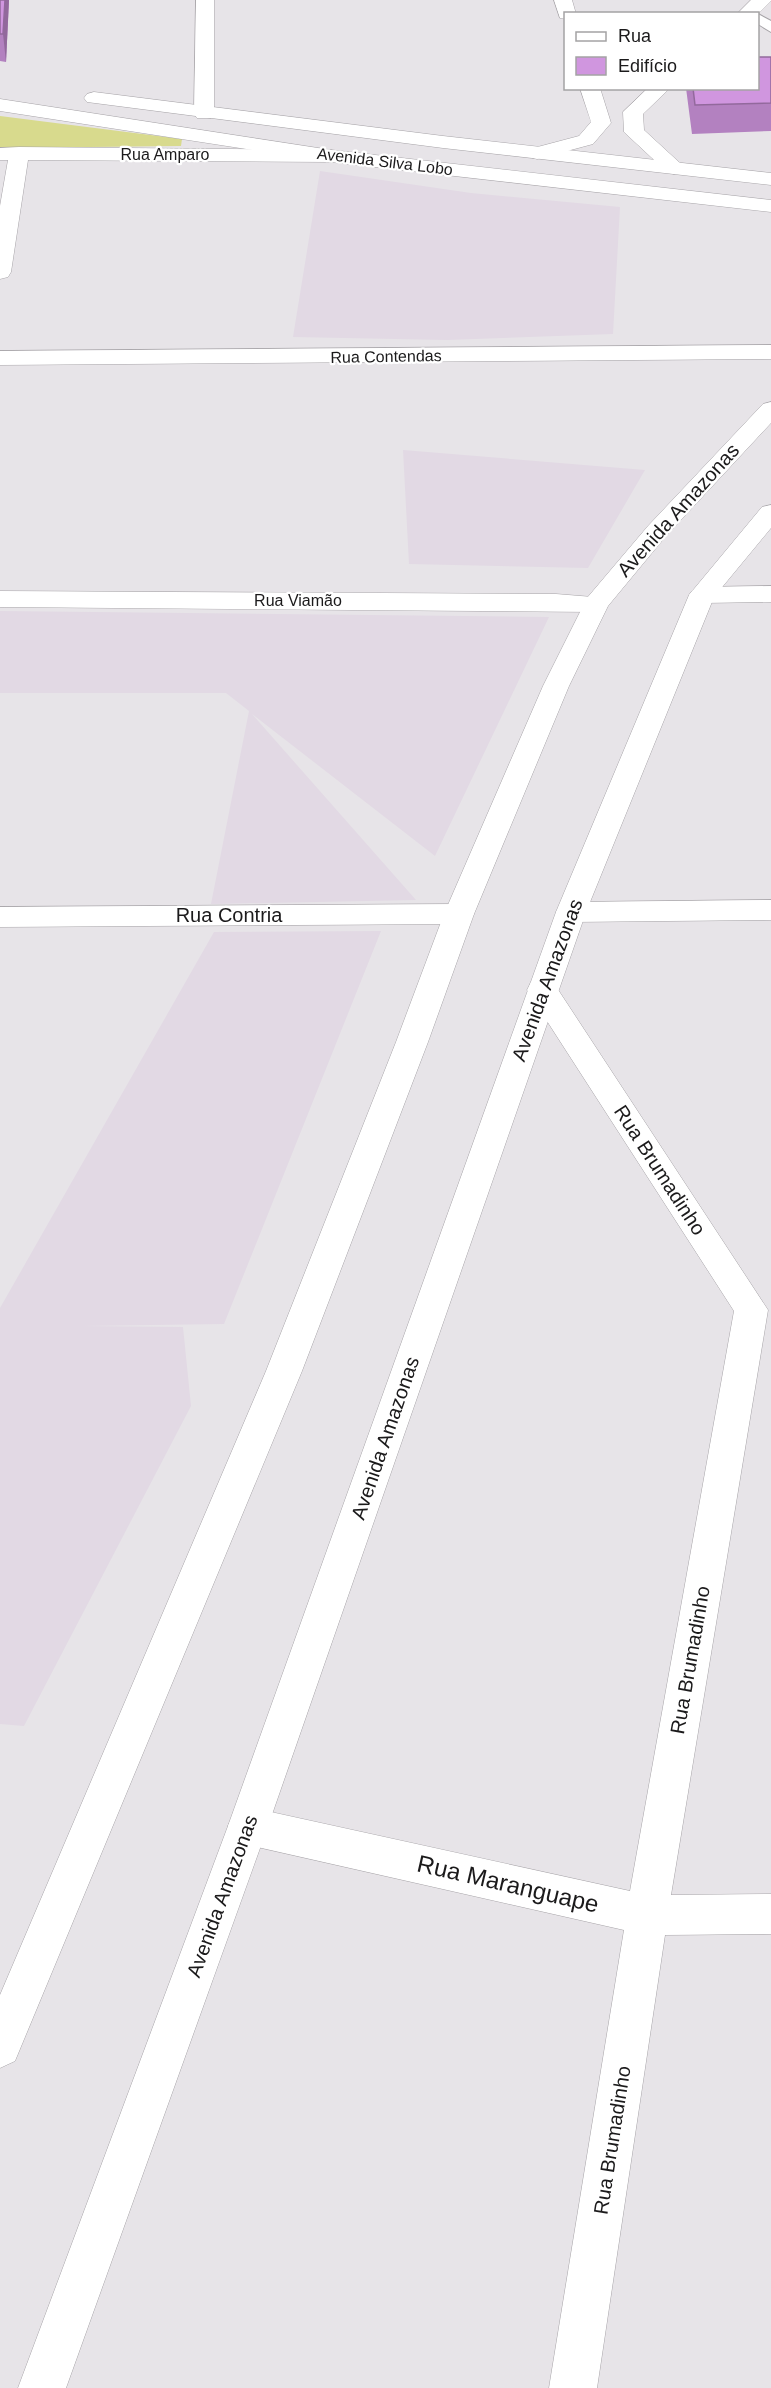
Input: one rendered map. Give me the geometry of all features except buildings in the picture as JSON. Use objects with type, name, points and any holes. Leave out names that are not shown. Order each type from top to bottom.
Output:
[{"type":"main road","points":[[172,133],[192,128],[204,114],[205,0]]},
{"type":"main road","points":[[537,153],[586,140],[601,123],[591,90]]},
{"type":"main road","points":[[658,90],[633,112],[634,132],[674,168]]},
{"type":"main road","name":"Avenida Silva Lobo","points":[[79,96],[204,114],[771,179]]},
{"type":"main road","name":"Avenida Silva Lobo","points":[[0,105],[331,156],[771,206]]},
{"type":"main road","points":[[0,272],[10,153]]},
{"type":"main road","name":"Rua Amparo","points":[[10,153],[331,156]]},
{"type":"main road","name":"Rua Contendas","points":[[0,357],[286,357],[767,347]]},
{"type":"main road","name":"Avenida Amazonas","points":[[0,2046],[284,1371],[412,1042],[459,914],[556,686],[596,604],[657,531],[771,409]]},
{"type":"main road","name":"Avenida Amazonas","points":[[42,2388],[248,1826],[571,912],[702,595],[771,512]]},
{"type":"main road","points":[[702,595],[771,594]]},
{"type":"main road","name":"Rua Viamão","points":[[0,599],[596,604]]},
{"type":"main road","points":[[571,912],[771,910]]},
{"type":"main road","name":"Rua Contria","points":[[0,917],[459,914]]},
{"type":"main road","name":"Rua Brumadinho","points":[[542,990],[761,1310],[646,1915],[573,2388]]},
{"type":"main road","name":"Rua Maranguape","points":[[248,1826],[646,1915],[771,1914]]},
{"type":"lane","points":[[759,17],[771,28]]},
{"type":"shaded area","points":[[320,171],[471,193],[620,207],[613,334],[447,340],[293,337]]},
{"type":"shaded area","points":[[403,450],[645,470],[588,568],[409,564]]},
{"type":"shaded area","points":[[0,611],[549,617],[435,856],[252,714],[416,900],[211,904],[249,711],[226,693],[0,693]]},
{"type":"shaded area","points":[[381,931],[224,1324],[83,1326],[183,1327],[191,1406],[24,1726],[0,1724],[0,1308],[214,932]]},
{"type":"green space","points":[[0,116],[182,139],[181,146],[0,148]]}]
